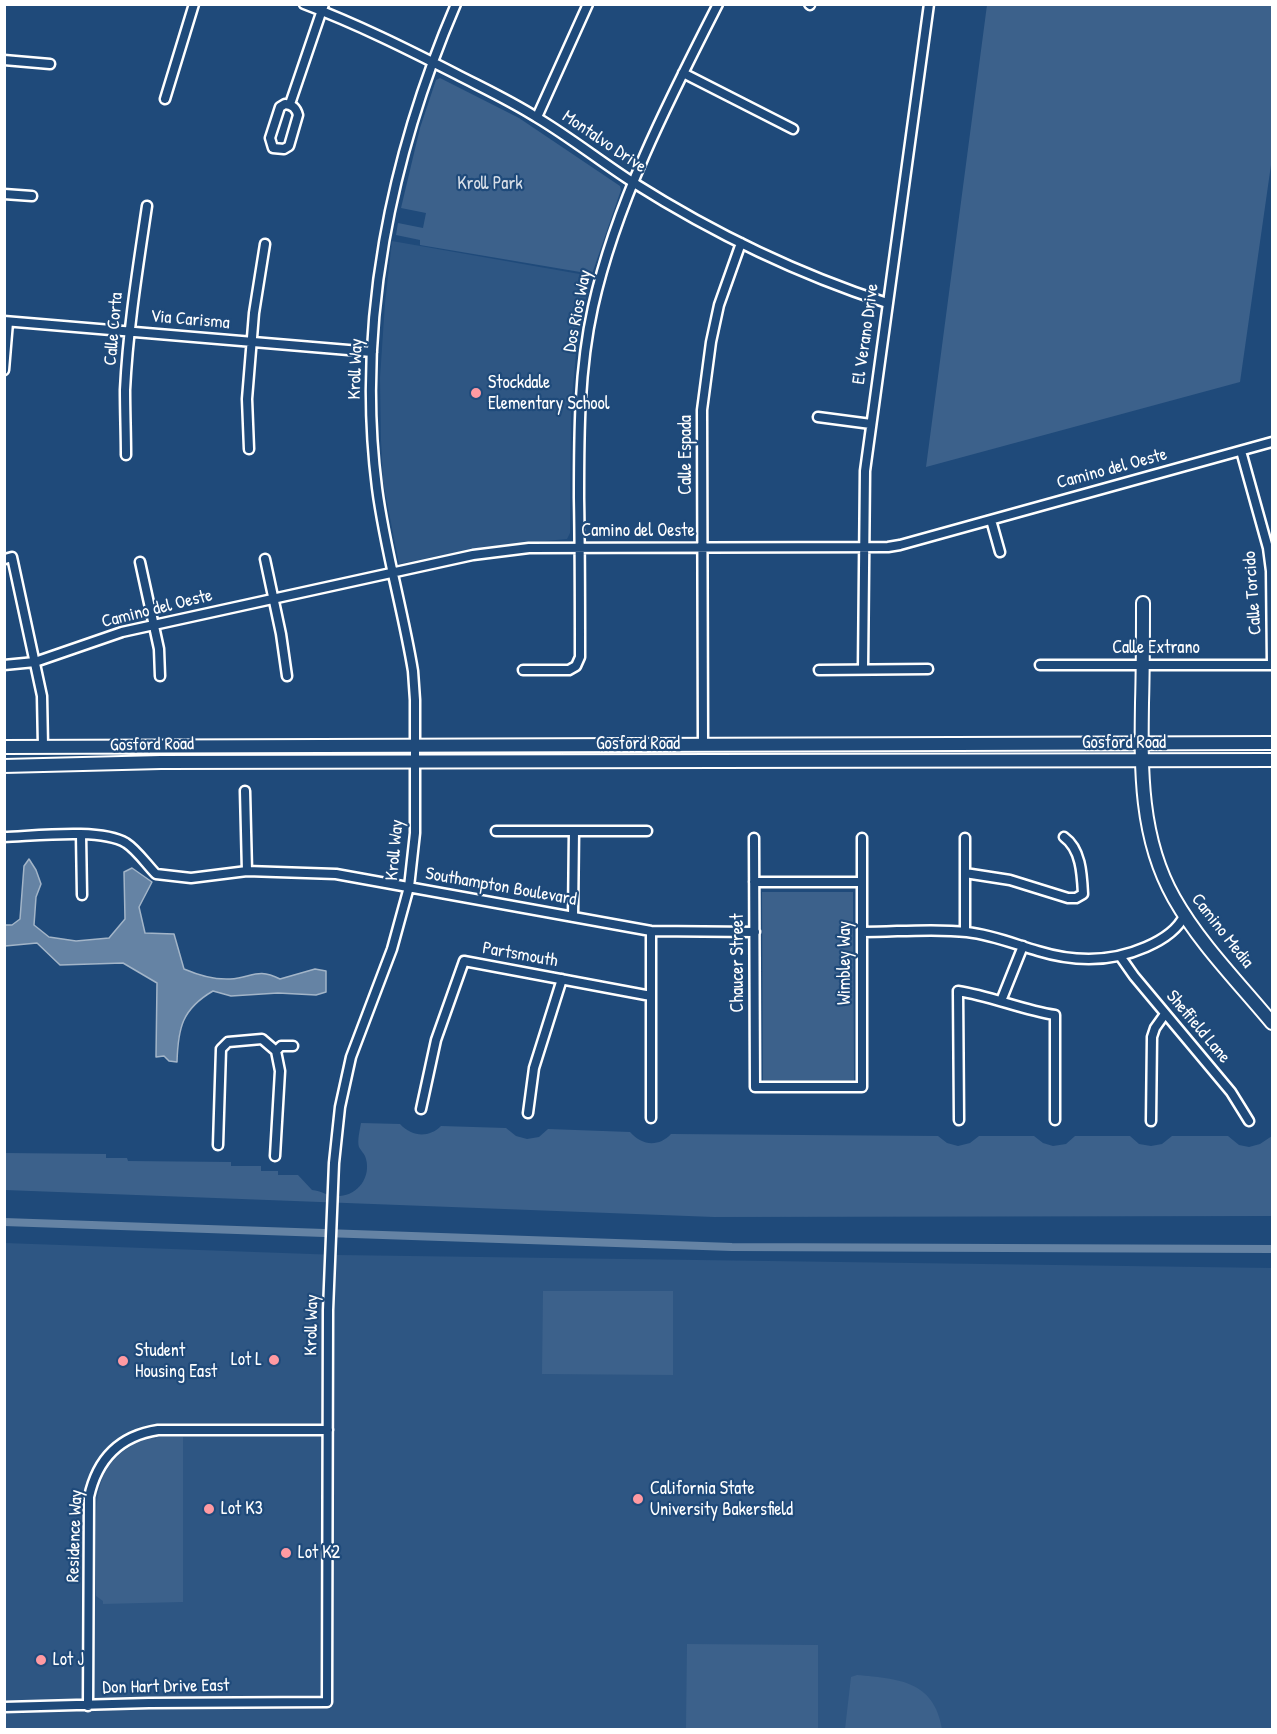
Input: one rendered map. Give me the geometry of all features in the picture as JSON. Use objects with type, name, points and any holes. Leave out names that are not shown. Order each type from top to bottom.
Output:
[{"type":"main road","name":"Camino Media","points":[[1143,603],[1142,761],[1146,813],[1152,845],[1163,877],[1184,916],[1272,1023]]},
{"type":"main road","name":"Gosford Road","points":[[4,747],[1272,743]]},
{"type":"main road","name":"Gosford Road","points":[[4,766],[161,762],[1272,760]]},
{"type":"street","points":[[165,99],[194,4]]},
{"type":"street","name":"Montalvo Drive","points":[[304,4],[322,8],[537,117],[633,183],[688,216],[814,276],[887,303]]},
{"type":"street","name":"Kroll Way","points":[[327,1702],[328,1311],[334,1163],[345,1082],[359,1032],[398,933],[409,887],[415,833],[416,762],[413,671],[383,527],[374,458],[371,406],[372,352],[381,265],[393,196],[432,62],[456,4]]},
{"type":"street","points":[[537,117],[588,4]]},
{"type":"street","name":"Dos Rios Way","points":[[523,670],[569,670],[576,666],[580,657],[580,404],[587,340],[603,266],[620,215],[683,73],[718,4]]},
{"type":"street","name":"El Verano Drive","points":[[863,669],[865,471],[929,4]]},
{"type":"street","points":[[290,105],[322,8]]},
{"type":"street","points":[[4,60],[50,64]]},
{"type":"street","points":[[683,73],[793,129]]},
{"type":"street","points":[[290,105],[296,109],[298,115],[289,146],[284,149],[273,148],[270,138],[280,107],[290,105]]},
{"type":"street","points":[[4,194],[32,196]]},
{"type":"street","name":"Calle Corta","points":[[126,455],[125,392],[130,332],[147,206]]},
{"type":"street","name":"Calle Espada","points":[[703,745],[702,428],[705,376],[719,305],[741,243]]},
{"type":"street","points":[[249,449],[247,399],[265,244]]},
{"type":"street","points":[[4,370],[6,322]]},
{"type":"street","name":"Via Carisma","points":[[6,322],[372,352]]},
{"type":"street","points":[[818,417],[871,424]]},
{"type":"street","name":"Camino del Oeste","points":[[4,665],[35,662],[114,634],[393,572],[501,551],[580,548],[900,545],[1272,442]]},
{"type":"street","name":"Calle Torcido","points":[[1241,451],[1268,548],[1271,571],[1272,665]]},
{"type":"street","points":[[991,520],[1000,552]]},
{"type":"street","points":[[5,559],[12,558],[42,696],[43,746]]},
{"type":"street","points":[[265,559],[287,676]]},
{"type":"street","points":[[140,562],[159,649],[160,676]]},
{"type":"street","name":"Calle Extrano","points":[[1040,665],[1272,665]]},
{"type":"street","points":[[819,669],[928,669]]},
{"type":"street","points":[[245,791],[248,871]]},
{"type":"street","points":[[496,831],[647,831]]},
{"type":"street","points":[[573,917],[574,831]]},
{"type":"street","points":[[81,835],[82,896]]},
{"type":"street","name":"Southampton Boulevard","points":[[4,837],[81,835],[111,837],[128,844],[156,874],[191,878],[248,871],[336,874],[651,931],[754,932]]},
{"type":"street","points":[[965,873],[1010,880],[1076,898],[1083,894],[1082,875],[1071,842],[1064,837]]},
{"type":"street","name":"Chaucer Street","points":[[754,838],[755,1087]]},
{"type":"street","name":"Wimbley Way","points":[[755,1087],[862,1087],[861,838]]},
{"type":"street","points":[[965,838],[965,932]]},
{"type":"street","points":[[754,882],[862,882]]},
{"type":"street","points":[[862,932],[965,932],[986,935],[1057,956],[1094,959],[1120,956],[1136,951],[1166,936],[1179,926],[1184,916]]},
{"type":"street","points":[[651,931],[651,1118]]},
{"type":"street","points":[[1001,1001],[1023,946]]},
{"type":"street","name":"Sheffield Lane","points":[[1120,956],[1232,1092],[1249,1121]]},
{"type":"street","name":"Partsmouth","points":[[421,1109],[436,1040],[464,961],[651,996]]},
{"type":"street","points":[[528,1113],[534,1068],[562,979]]},
{"type":"street","points":[[958,1120],[958,991],[977,994],[1054,1016],[1055,1120]]},
{"type":"street","points":[[1151,1120],[1152,1037],[1159,1021],[1166,1014]]},
{"type":"street","points":[[218,1145],[221,1049],[228,1042],[262,1039],[276,1051],[280,1071],[275,1156]]},
{"type":"street","points":[[276,1051],[281,1046],[293,1046]]},
{"type":"street","name":"Residence Way","points":[[88,1706],[89,1497],[94,1477],[108,1454],[129,1438],[158,1430],[328,1430]]},
{"type":"street","name":"Don Hart Drive East","points":[[4,1707],[88,1706],[149,1702],[327,1702]]},
{"type":"shaded area","name":"Stockdale Elementary School","points":[[392,241],[591,276],[578,331],[571,408],[570,533],[567,539],[483,547],[399,564],[383,482],[381,441],[380,378]]},
{"type":"shaded area","points":[[29,859],[41,884],[36,897],[34,925],[49,937],[76,941],[109,938],[125,919],[124,872],[132,868],[152,882],[139,907],[145,933],[174,934],[184,969],[206,977],[224,979],[260,973],[280,979],[315,969],[326,971],[326,992],[316,995],[278,993],[231,996],[213,991],[188,1012],[181,1029],[177,1062],[169,1061],[164,1056],[156,1057],[157,983],[123,963],[60,965],[37,943],[5,946],[5,925],[12,925],[20,919],[24,866]]},
{"type":"shaded area","name":"California State University Bakersfield","points":[[5,1243],[339,1255],[1272,1268],[1272,1729],[5,1730]]},
{"type":"green space","points":[[987,5],[1272,5],[1272,158],[1240,382],[926,467]]},
{"type":"green space","name":"Kroll Park","points":[[440,78],[519,118],[620,186],[621,190],[592,274],[420,245],[420,240],[396,235],[398,223],[423,228],[426,213],[401,208],[420,128],[436,80]]},
{"type":"green space","points":[[762,892],[853,892],[854,1081],[763,1082]]},
{"type":"green space","points":[[361,1123],[400,1124],[415,1134],[431,1133],[441,1126],[506,1128],[516,1136],[527,1139],[539,1137],[548,1129],[630,1132],[640,1140],[650,1143],[661,1141],[671,1134],[938,1136],[947,1143],[958,1146],[970,1143],[979,1136],[1034,1136],[1043,1143],[1053,1146],[1066,1144],[1075,1136],[1130,1136],[1139,1144],[1151,1146],[1162,1144],[1172,1136],[1228,1136],[1239,1145],[1249,1147],[1260,1144],[1272,1136],[1272,1216],[714,1217],[5,1190],[5,1153],[106,1154],[106,1158],[127,1158],[128,1161],[231,1162],[231,1166],[261,1166],[261,1171],[278,1171],[278,1175],[298,1175],[312,1190],[332,1196],[346,1195],[362,1184],[367,1172],[365,1157],[358,1144]]},
{"type":"green space","points":[[543,1291],[673,1291],[673,1375],[542,1374]]},
{"type":"green space","points":[[156,1437],[183,1437],[183,1602],[103,1604],[103,1601],[96,1596],[97,1510],[100,1485],[111,1463],[119,1454],[140,1441],[156,1439]]},
{"type":"green space","points":[[687,1644],[818,1645],[818,1728],[686,1728]]},
{"type":"green space","points":[[857,1675],[900,1681],[922,1691],[931,1700],[938,1713],[942,1729],[845,1729],[851,1677]]},
{"type":"waterway","points":[[4,1222],[732,1247],[1272,1249]]},
{"type":"place","name":"Stockdale Elementary School","points":[[476,393]]},
{"type":"place","name":"Lot L","points":[[274,1360]]},
{"type":"place","name":"Student Housing East","points":[[123,1361]]},
{"type":"place","name":"California State University Bakersfield","points":[[638,1499]]},
{"type":"place","name":"Lot K3","points":[[209,1509]]},
{"type":"place","name":"Lot K2","points":[[286,1553]]},
{"type":"place","name":"Lot J","points":[[41,1660]]}]
